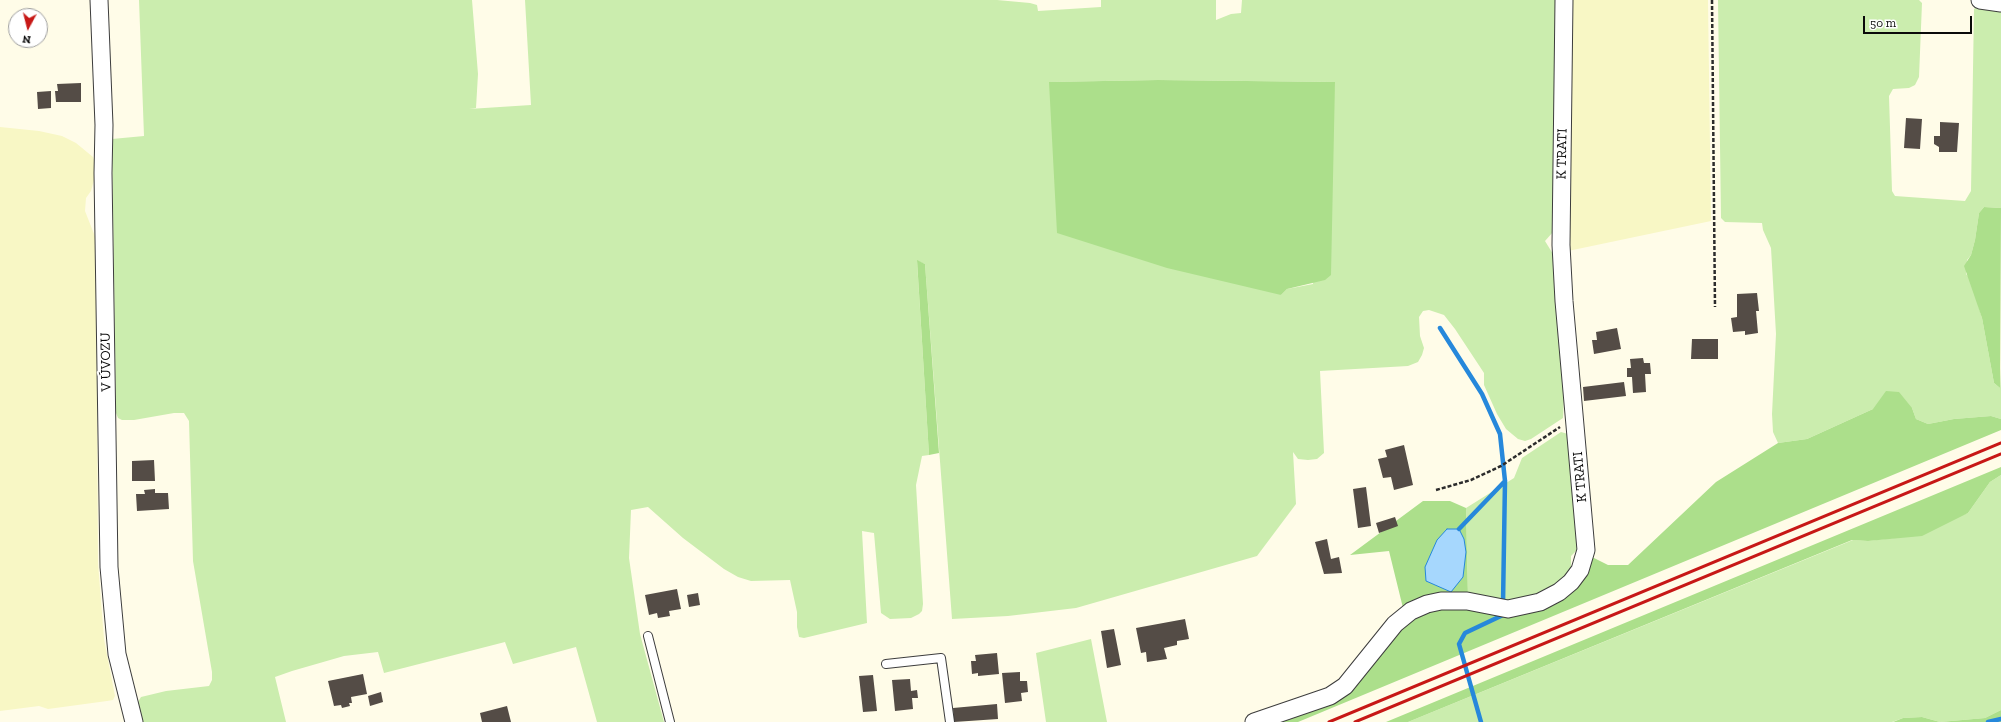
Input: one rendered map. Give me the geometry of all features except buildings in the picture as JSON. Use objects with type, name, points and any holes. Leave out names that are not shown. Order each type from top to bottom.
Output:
[{"type":"street","name":"V ÚVOZU","points":[[99,0],[104,124],[103,173],[109,567],[117,654],[134,722]]},
{"type":"street","name":"K TRATI","points":[[1254,722],[1330,696],[1346,686],[1395,624],[1416,609],[1441,601],[1467,602],[1508,609],[1540,602],[1559,592],[1571,582],[1580,570],[1586,550],[1561,245],[1564,0]]},
{"type":"street","points":[[1980,0],[2001,3]]},
{"type":"lane","points":[[648,636],[670,722]]},
{"type":"lane","points":[[886,664],[941,658],[950,722]]},
{"type":"path","points":[[1712,0],[1715,307]]},
{"type":"path","points":[[1436,490],[1471,480],[1501,466],[1574,418]]},
{"type":"green space","points":[[139,0],[472,0],[478,74],[476,108],[469,109],[531,105],[525,0],[997,0],[1030,3],[1037,5],[1038,11],[1101,7],[1101,0],[1216,0],[1216,20],[1231,14],[1241,13],[1242,0],[1555,0],[1553,232],[1545,241],[1553,254],[1564,396],[1563,418],[1531,439],[1525,441],[1518,439],[1506,429],[1497,414],[1484,385],[1484,373],[1455,329],[1444,315],[1429,310],[1423,311],[1419,317],[1420,336],[1424,348],[1418,362],[1408,366],[1320,371],[1324,453],[1317,459],[1308,460],[1298,459],[1293,452],[1296,504],[1257,556],[1076,608],[1008,616],[952,619],[925,264],[917,261],[929,455],[922,456],[916,485],[923,604],[922,611],[919,614],[911,618],[890,619],[881,613],[874,533],[862,531],[867,623],[804,638],[799,637],[797,612],[790,580],[751,581],[738,577],[724,569],[683,538],[648,507],[631,510],[629,558],[640,634],[664,722],[597,722],[576,647],[513,664],[505,642],[384,673],[378,652],[344,656],[275,677],[286,722],[139,722],[136,705],[141,697],[166,691],[209,686],[212,680],[212,672],[193,561],[189,421],[184,413],[174,413],[134,420],[122,420],[118,418],[116,413],[112,139],[144,136]],"holes":[[[1158,80],[1335,82],[1313,284],[1287,289],[1281,295],[1052,118],[1050,82]]]},
{"type":"green space","points":[[1568,0],[1708,0],[1711,221],[1568,251]]},
{"type":"green space","points":[[1718,0],[1919,0],[1922,3],[1919,77],[1915,85],[1909,88],[1893,89],[1889,96],[1892,191],[1895,196],[1965,201],[1971,191],[1974,9],[1980,5],[2001,9],[2001,208],[1984,207],[1979,213],[1975,240],[1971,255],[1967,260],[1966,274],[1970,278],[1982,318],[1994,383],[2000,388],[2001,368],[2001,419],[1991,416],[1954,419],[1928,424],[1916,419],[1912,408],[1873,409],[1807,439],[1778,443],[1773,432],[1772,414],[1776,334],[1771,248],[1763,230],[1762,223],[1725,222],[1721,218]]},
{"type":"green space","points":[[1158,80],[1335,82],[1331,275],[1325,280],[1287,289],[1281,295],[1167,268],[1057,233],[1049,82]]},
{"type":"green space","points":[[0,127],[39,131],[62,136],[76,143],[93,157],[96,165],[91,191],[86,198],[85,211],[96,239],[98,563],[104,639],[115,696],[113,700],[48,709],[39,706],[0,711]]},
{"type":"green space","points":[[1984,207],[2001,208],[2000,388],[1994,383],[1982,318],[1964,266],[1971,255],[1979,213]]},
{"type":"green space","points":[[917,260],[925,264],[939,453],[929,455]]},
{"type":"green space","points":[[1886,391],[1899,392],[1912,408],[1916,419],[1928,424],[1954,419],[1991,416],[2001,419],[2001,430],[1298,722],[1267,722],[1325,703],[1400,627],[1437,606],[1529,610],[1590,556],[1608,565],[1628,565],[1716,482],[1778,443],[1807,439],[1873,409]]},
{"type":"green space","points":[[1561,432],[1568,434],[1578,549],[1571,556],[1571,573],[1542,594],[1519,601],[1468,598],[1466,508],[1514,478],[1522,458]]},
{"type":"green space","points":[[2001,467],[2001,475],[1990,482],[1968,513],[1922,536],[1868,541],[1852,540],[1408,722],[1386,722]]},
{"type":"green space","points":[[2001,475],[2001,710],[1985,718],[1940,722],[1922,717],[1903,718],[1892,722],[1408,722],[1853,540],[1868,541],[1894,538],[1968,513],[1990,482]]},
{"type":"green space","points":[[1423,501],[1450,501],[1466,508],[1468,598],[1403,608],[1389,551],[1350,555]]},
{"type":"green space","points":[[1091,639],[1107,722],[1046,722],[1036,653]]},
{"type":"green space","points":[[2001,710],[2001,722],[1940,722],[1985,718]]},
{"type":"green space","points":[[1922,717],[1940,722],[1893,722],[1903,718]]},
{"type":"water","points":[[1447,529],[1459,529],[1464,539],[1466,552],[1463,577],[1451,592],[1426,581],[1425,567],[1437,540]]},
{"type":"waterway","points":[[1440,328],[1482,394],[1500,434],[1505,481],[1503,604]]},
{"type":"waterway","points":[[1459,529],[1505,481]]},
{"type":"waterway","points":[[1481,722],[1459,644],[1465,633],[1503,615],[1503,612]]},
{"type":"waterway","points":[[1988,722],[2001,719]]},
{"type":"railway","points":[[1329,722],[2001,443]]},
{"type":"railway","points":[[1355,722],[2001,454]]}]
